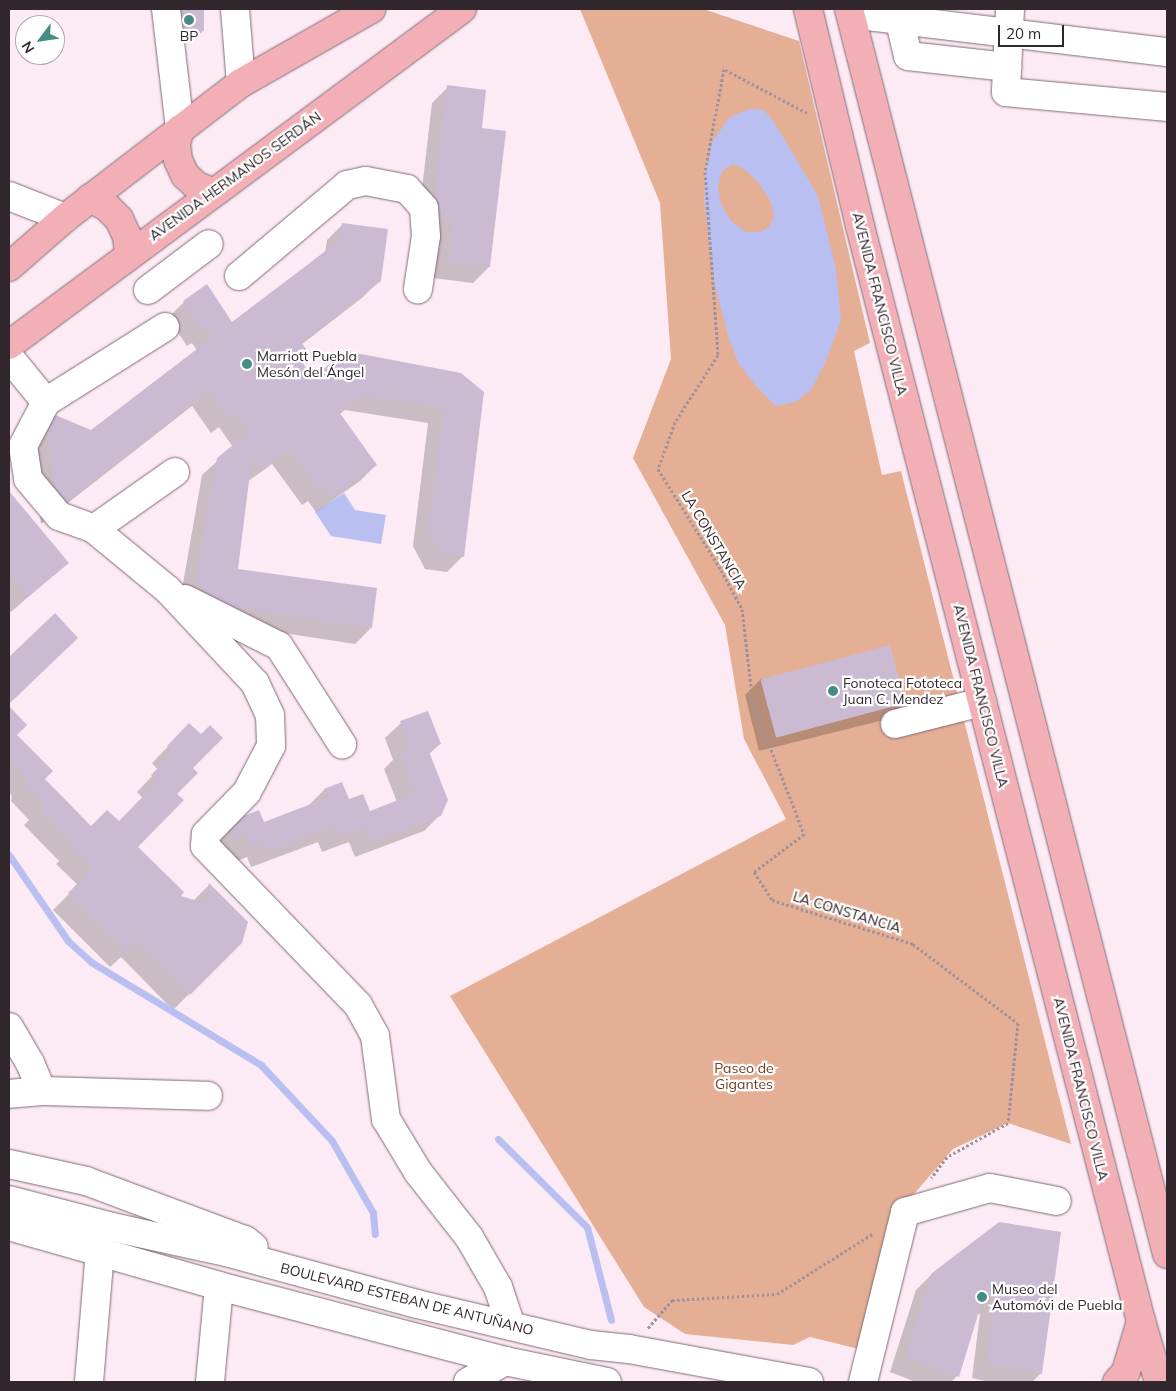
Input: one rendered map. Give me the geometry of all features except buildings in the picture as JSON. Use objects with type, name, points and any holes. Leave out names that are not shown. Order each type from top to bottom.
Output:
[{"type":"main road","name":"AVENIDA HERMANOS SERDÁN","points":[[9,345],[212,192],[462,9]]},
{"type":"main road","points":[[796,9],[815,37]]},
{"type":"main road","name":"AVENIDA FRANCISCO VILLA","points":[[808,9],[860,226],[1141,1321],[1159,1382]]},
{"type":"main road","points":[[850,11],[1167,1254]]},
{"type":"main road","points":[[9,267],[65,218],[180,128],[242,83],[357,12]]},
{"type":"main road","points":[[180,128],[176,144],[178,160],[185,175],[197,186],[212,192]]},
{"type":"main road","points":[[90,198],[106,206],[119,219],[127,236],[129,254]]},
{"type":"main road","points":[[9,281],[33,246]]},
{"type":"main road","points":[[1117,1382],[1126,1372],[1141,1321]]},
{"type":"street","points":[[166,9],[180,128]]},
{"type":"street","points":[[235,9],[242,83]]},
{"type":"street","points":[[850,11],[1009,20],[1167,52]]},
{"type":"street","points":[[898,14],[908,56],[1007,67]]},
{"type":"street","points":[[1009,20],[1006,92],[1167,106]]},
{"type":"street","points":[[240,276],[347,185],[366,181],[408,189],[424,208],[426,236],[418,289]]},
{"type":"street","points":[[9,196],[65,218]]},
{"type":"street","points":[[148,290],[210,244]]},
{"type":"street","points":[[165,327],[46,402],[23,446],[28,479],[59,516],[94,529],[168,590],[256,684],[270,715],[271,746],[247,792],[206,834],[205,846],[358,1005],[375,1036],[386,1119],[418,1172],[469,1237],[498,1287],[510,1326]]},
{"type":"street","points":[[9,358],[46,402]]},
{"type":"street","points":[[94,529],[175,472]]},
{"type":"street","points":[[168,590],[279,646],[342,744]]},
{"type":"street","points":[[895,724],[982,702]]},
{"type":"street","points":[[9,1027],[30,1063],[42,1091]]},
{"type":"street","points":[[9,1094],[42,1091],[208,1096]]},
{"type":"street","points":[[9,1164],[86,1181],[245,1240],[283,1268]]},
{"type":"street","points":[[863,1382],[905,1212],[990,1188],[1057,1201]]},
{"type":"street","name":"BOULEVARD ESTEBAN DE ANTUÑANO","points":[[9,1200],[112,1227],[226,1252],[417,1304],[591,1345],[629,1349],[809,1382]]},
{"type":"street","points":[[9,1226],[100,1250],[220,1286],[504,1361],[601,1381]]},
{"type":"street","points":[[89,1382],[100,1250]]},
{"type":"street","points":[[210,1382],[220,1286]]},
{"type":"street","points":[[468,1382],[504,1361]]},
{"type":"path","name":"LA CONSTANCIA","points":[[810,114],[724,69],[705,172],[718,356],[675,422],[658,470],[721,570],[742,609],[753,703],[804,834],[754,872],[772,900],[913,944],[1018,1023],[1008,1123],[947,1157],[929,1181]]},
{"type":"path","points":[[629,1349],[672,1300],[777,1294],[905,1212]]},
{"type":"green space","name":"Paseo de Gigantes","points":[[580,9],[703,9],[799,41],[870,343],[854,351],[882,475],[901,471],[1071,1144],[1008,1123],[953,1149],[908,1201],[863,1350],[810,1337],[793,1345],[685,1334],[644,1307],[450,996],[786,819],[744,739],[725,625],[633,458],[671,359],[660,203]]},
{"type":"water","points":[[750,109],[764,110],[774,122],[818,196],[836,269],[841,320],[826,361],[811,390],[795,402],[776,406],[756,386],[739,364],[729,339],[714,281],[704,199],[705,172],[712,142],[730,117]],"holes":[[[733,164],[743,168],[759,183],[771,202],[774,215],[770,226],[761,232],[746,232],[731,221],[721,204],[718,187],[722,171]]]},
{"type":"water","points":[[344,493],[355,510],[386,515],[381,544],[331,536],[315,512]]},
{"type":"waterway","points":[[9,855],[68,941],[91,962],[261,1065],[332,1141],[373,1213],[375,1234]]},
{"type":"waterway","points":[[498,1139],[587,1227],[611,1320]]},
{"type":"place","name":"BP","points":[[189,20]]},
{"type":"place","name":"Marriott Puebla Mesón del Ángel","points":[[247,364]]},
{"type":"place","name":"Fonoteca Fototeca Juan C. Mendez","points":[[833,691]]},
{"type":"place","name":"Museo del Automóvi de Puebla","points":[[982,1297]]}]
